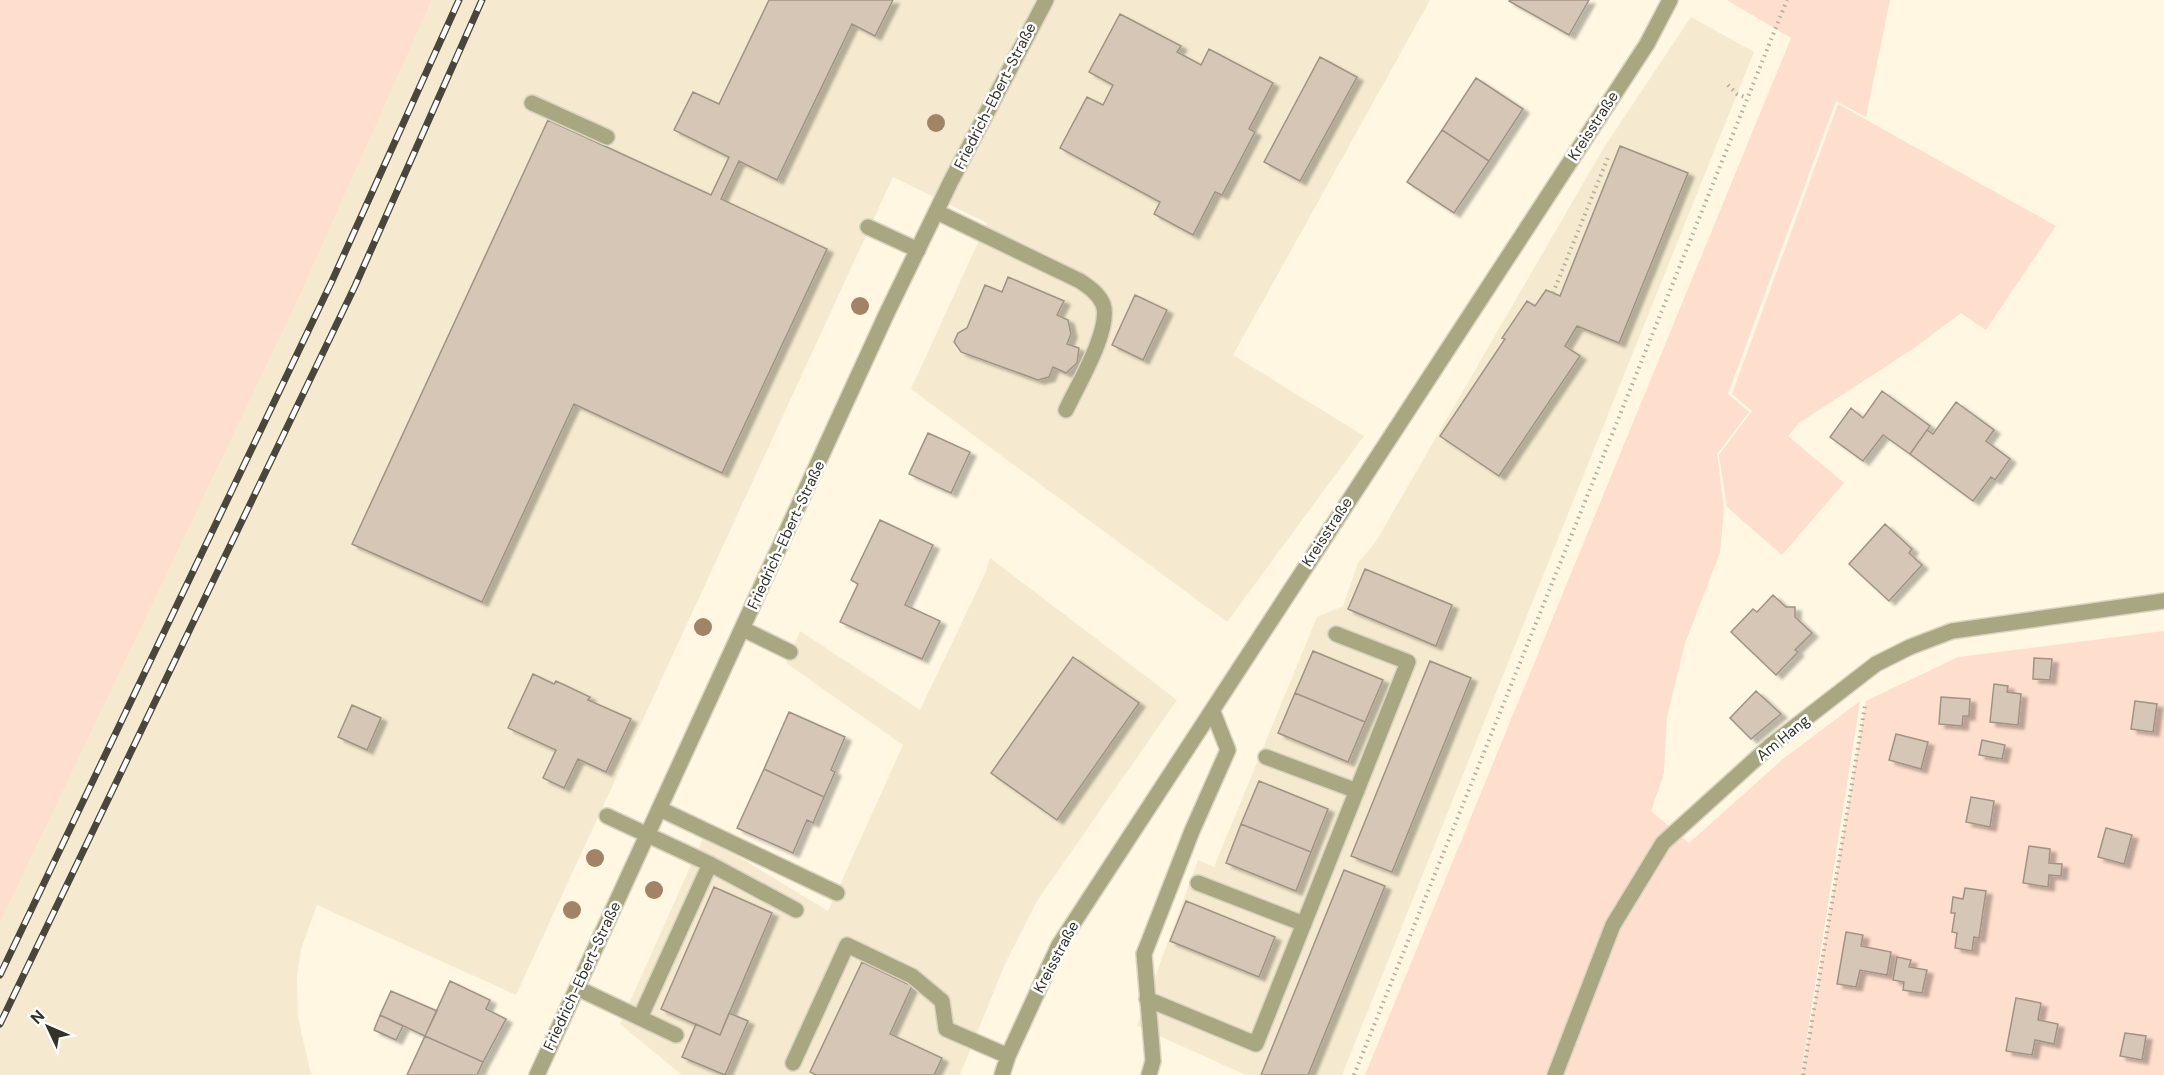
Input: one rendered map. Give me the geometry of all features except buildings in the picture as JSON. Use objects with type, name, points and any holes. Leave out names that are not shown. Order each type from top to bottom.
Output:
[{"type":"street","name":"Friedrich-Ebert-Straße","points":[[537,1075],[918,250],[1011,64],[1046,0]]},
{"type":"street","name":"Kreisstraße","points":[[1002,1075],[1008,1056],[1059,945],[1647,44],[1670,0]]},
{"type":"street","points":[[532,103],[607,137]]},
{"type":"street","points":[[937,212],[1080,281],[1095,292],[1103,305],[1103,333],[1066,410]]},
{"type":"street","points":[[868,227],[918,250]]},
{"type":"street","name":"Am Hang","points":[[1554,1075],[1613,925],[1663,843],[1770,746],[1876,664],[1910,647],[1952,631],[2164,601]]},
{"type":"street","points":[[743,629],[790,651]]},
{"type":"street","points":[[1147,999],[1256,1044],[1408,662],[1336,634]]},
{"type":"street","points":[[1149,1075],[1153,1061],[1143,954],[1192,831],[1228,750],[1213,712]]},
{"type":"street","points":[[1266,757],[1357,791]]},
{"type":"street","points":[[660,809],[837,893]]},
{"type":"street","points":[[607,816],[710,864],[796,910]]},
{"type":"street","points":[[640,1018],[710,864]]},
{"type":"street","points":[[1198,883],[1304,924]]},
{"type":"street","points":[[793,1063],[847,945],[912,976],[942,1001],[946,1029],[1008,1056]]},
{"type":"street","points":[[577,988],[676,1035]]},
{"type":"path","points":[[1354,1075],[1787,0]]},
{"type":"path","points":[[1728,85],[1737,94],[1747,98]]},
{"type":"path","points":[[1553,293],[1613,145]]},
{"type":"path","points":[[1803,1075],[1864,714],[1867,672]]},
{"type":"shaded area","points":[[0,0],[432,0],[296,304],[0,923]]},
{"type":"shaded area","points":[[432,0],[1430,0],[1233,355],[1364,436],[1227,622],[911,389],[987,223],[893,177],[516,995],[317,905],[301,949],[297,976],[298,1017],[311,1075],[0,1075],[0,923],[296,304]]},
{"type":"shaded area","points":[[1727,0],[1890,0],[1866,117],[1836,101],[1728,394],[1749,412],[1717,454],[1724,509],[1720,553],[1685,643],[1667,717],[1664,773],[1651,811],[1689,843],[1783,759],[1860,701],[1801,1075],[1365,1075],[1791,38]]},
{"type":"shaded area","points":[[1691,17],[1754,52],[1342,1075],[1246,1075],[1137,1026],[1198,860],[1214,867],[1317,617],[1343,606],[1358,563],[1375,543],[1603,149]]},
{"type":"shaded area","points":[[1838,104],[2056,226],[1986,330],[1961,313],[1914,348],[1799,423],[1788,436],[1844,483],[1782,555],[1727,507],[1719,455],[1752,411],[1732,394]]},
{"type":"shaded area","points":[[990,558],[1177,700],[1037,901],[1005,964],[960,1075],[682,1075],[620,1024],[704,836],[828,911],[903,745],[786,663],[800,631],[920,710],[985,574]]},
{"type":"shaded area","points":[[2164,631],[2164,1075],[1802,1075],[1866,701],[1958,657]]},
{"type":"railway","points":[[0,975],[332,281],[459,0]]},
{"type":"railway","points":[[0,1024],[355,286],[482,0]]}]
